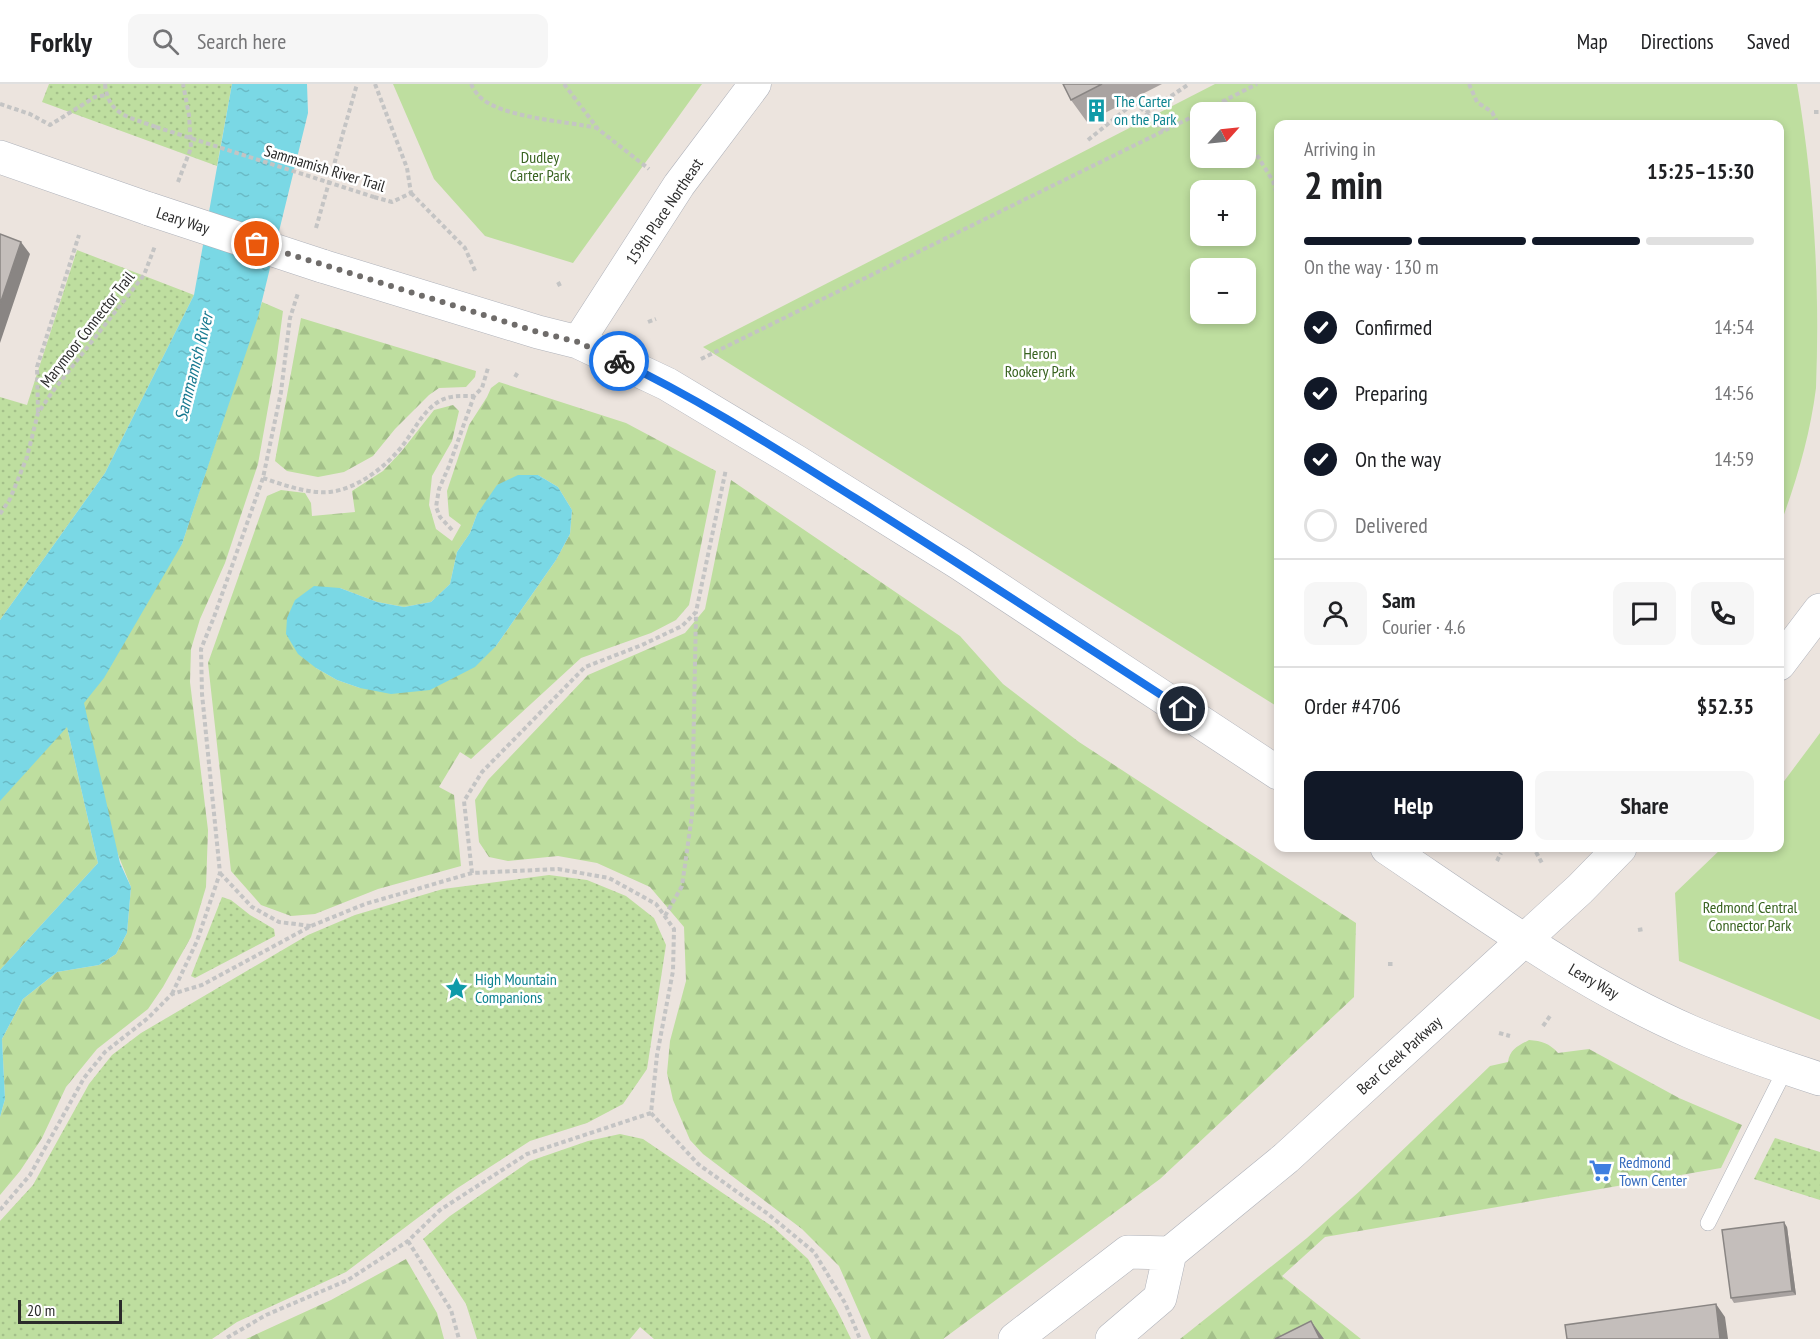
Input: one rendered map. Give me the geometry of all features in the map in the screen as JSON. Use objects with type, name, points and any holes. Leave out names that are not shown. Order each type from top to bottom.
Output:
[{"type":"street","name":"159th Place Northeast","points":[[578,342],[679,185],[755,84]]},
{"type":"street","name":"Leary Way","points":[[0,157],[162,200],[311,275],[578,342],[667,384],[797,462],[978,576],[1274,770]]},
{"type":"street","points":[[1784,657],[1820,610]]},
{"type":"street","name":"Leary Way","points":[[1393,852],[1524,939],[1635,1004],[1691,1032],[1786,1068],[1820,1078]]},
{"type":"street","name":"Bear Creek Parkway","points":[[1170,1253],[1286,1158],[1580,889],[1616,852]]},
{"type":"street","points":[[1015,1339],[1128,1252],[1170,1253],[1161,1298],[1112,1339]]},
{"type":"lane","points":[[1708,1222],[1786,1068]]},
{"type":"path","points":[[0,104],[30,114],[50,125],[95,97],[106,94],[105,84]]},
{"type":"path","points":[[162,200],[191,148],[189,115],[183,84]]},
{"type":"path","points":[[316,229],[357,84]]},
{"type":"path","name":"Sammamish River Trail","points":[[106,94],[110,105],[118,112],[156,127],[392,202],[411,193],[407,168],[375,84]]},
{"type":"path","points":[[471,84],[480,97],[504,110],[548,121],[573,122],[598,129]]},
{"type":"path","points":[[564,84],[598,129],[648,169],[679,185]]},
{"type":"path","points":[[1146,113],[1189,84]]},
{"type":"path","points":[[1225,101],[1257,84]]},
{"type":"path","points":[[1469,84],[1477,102],[1492,112],[1496,120]]},
{"type":"path","points":[[1088,140],[1134,100],[1164,131]]},
{"type":"path","points":[[1814,112],[1820,112]]},
{"type":"path","points":[[701,359],[1190,118]]},
{"type":"path","points":[[1256,154],[1274,185]]},
{"type":"path","points":[[411,193],[465,248],[476,273]]},
{"type":"path","points":[[38,413],[37,367],[79,235]]},
{"type":"path","name":"Marymoor Connector Trail","points":[[0,514],[10,499],[27,456],[38,413],[144,275],[156,244]]},
{"type":"path","points":[[0,1210],[30,1175],[91,1069],[105,1052],[148,1018],[172,994],[196,941],[220,873],[202,694],[201,649],[263,478],[281,392],[290,318],[311,275]]},
{"type":"path","points":[[558,282],[561,288]]},
{"type":"path","points":[[648,322],[656,319]]},
{"type":"path","points":[[452,530],[440,518],[436,507],[439,489],[474,396],[482,388],[488,368]]},
{"type":"path","points":[[515,377],[518,372]]},
{"type":"path","points":[[263,478],[301,490],[330,492],[354,485],[385,463],[403,445],[429,409],[439,401],[454,396],[474,396]]},
{"type":"path","points":[[665,916],[682,886],[692,815],[696,612],[726,469]]},
{"type":"path","points":[[472,873],[464,801],[482,772],[585,667],[642,645],[682,626],[696,612]]},
{"type":"path","points":[[1536,852],[1543,865]]},
{"type":"path","points":[[1497,861],[1501,853]]},
{"type":"path","points":[[172,994],[202,985],[311,926],[365,904],[472,873],[558,869],[609,878],[656,904],[674,929],[673,971],[657,1054],[651,1113],[698,1164],[768,1214],[814,1252],[845,1302],[860,1339]]},
{"type":"path","points":[[220,873],[252,907],[279,922],[311,926]]},
{"type":"path","points":[[1638,930],[1644,930]]},
{"type":"path","points":[[1388,964],[1394,964]]},
{"type":"path","points":[[1543,1026],[1550,1016]]},
{"type":"path","points":[[1498,1033],[1510,1036]]},
{"type":"path","points":[[225,1339],[266,1315],[348,1280],[408,1241],[440,1210],[527,1154],[651,1113]]},
{"type":"path","points":[[408,1241],[451,1310],[459,1339]]},
{"type":"green space","points":[[49,84],[232,84],[217,166],[42,102]]},
{"type":"green space","name":"Dudley Carter Park","points":[[393,84],[702,84],[573,263],[485,236],[434,179]]},
{"type":"green space","name":"Heron Rookery Park","points":[[1215,84],[1797,84],[1812,197],[1817,312],[1816,388],[1802,459],[1784,514],[1784,120],[1274,120],[1274,704],[703,347]]},
{"type":"green space","points":[[77,250],[194,295],[105,473],[0,620],[0,397],[27,405]]},
{"type":"green space","points":[[262,302],[283,311],[258,464],[225,563],[200,619],[191,649],[190,682],[208,830],[206,887],[191,937],[163,987],[148,1009],[97,1049],[66,1087],[42,1138],[20,1171],[0,1195],[0,1117],[5,1099],[2,1039],[23,999],[57,972],[99,965],[116,954],[127,933],[131,887],[67,727],[98,863],[0,970],[0,797],[182,544]]},
{"type":"green space","points":[[301,318],[476,371],[475,377],[466,387],[439,388],[429,395],[395,429],[373,456],[344,472],[318,477],[287,471],[275,461]]},
{"type":"green space","points":[[499,382],[626,423],[716,471],[689,605],[676,620],[651,633],[581,658],[471,759],[460,752],[439,787],[454,795],[461,866],[378,889],[315,914],[291,916],[261,905],[231,871],[208,663],[267,496],[281,490],[305,493],[311,503],[312,516],[355,512],[352,491],[383,471],[434,410],[453,405],[459,411],[452,441],[432,476],[429,505],[436,529],[452,541],[461,525],[449,516],[447,491],[469,425],[491,388]],"holes":[[[538,475],[558,487],[572,510],[570,534],[556,560],[496,646],[360,688],[337,680],[316,668],[340,588],[377,602],[404,607],[431,602],[450,584],[457,552],[470,533],[477,514]]]},
{"type":"green space","points":[[731,480],[960,636],[1003,684],[1079,742],[1356,923],[1354,997],[1160,1179],[943,1339],[871,1339],[839,1266],[802,1229],[703,1154],[690,1140],[673,1100],[667,1073],[670,1041],[686,981],[684,927],[650,887],[597,863],[558,856],[508,861],[489,857],[479,842],[475,800],[488,780],[588,675],[685,633],[705,609]]},
{"type":"green space","name":"Redmond Central Connector Park","points":[[1820,733],[1820,1020],[1679,961],[1675,893],[1718,852],[1784,852],[1784,781]]},
{"type":"green space","points":[[549,875],[587,880],[626,896],[654,918],[666,945],[647,1069],[623,1104],[587,1123],[530,1141],[456,1189],[346,1272],[237,1322],[212,1339],[0,1339],[0,1221],[33,1185],[89,1084],[112,1055],[141,1033],[308,935],[355,915],[443,889]]},
{"type":"green space","points":[[222,897],[231,900],[250,915],[274,929],[275,936],[195,978],[191,976]]},
{"type":"green space","points":[[1529,1040],[1545,1043],[1558,1053],[1589,1049],[1679,1098],[1742,1125],[1721,1168],[1325,1237],[1282,1276],[1361,1339],[1180,1339],[1307,1238],[1361,1190],[1490,1066],[1508,1062],[1513,1051]]},
{"type":"green space","points":[[620,1134],[643,1139],[773,1227],[808,1259],[851,1339],[654,1339],[640,1327],[630,1339],[477,1339],[466,1304],[423,1239],[450,1216],[530,1161],[588,1141]]},
{"type":"green space","points":[[1775,1138],[1820,1152],[1820,1200],[1754,1179]]},
{"type":"green space","points":[[406,1259],[437,1313],[444,1339],[246,1339],[331,1300]]},
{"type":"water","name":"Sammamish River","points":[[232,84],[307,84],[308,113],[258,317],[182,544],[104,678],[84,703],[120,863],[131,887],[127,933],[116,954],[99,965],[57,972],[23,999],[2,1039],[5,1099],[0,1117],[0,970],[98,863],[67,727],[0,801],[0,620],[105,473],[194,295]]},
{"type":"water","points":[[518,475],[538,475],[558,487],[572,510],[570,534],[556,560],[496,646],[475,667],[430,690],[391,694],[360,688],[337,680],[298,654],[286,634],[287,618],[295,600],[314,586],[340,588],[377,602],[404,607],[431,602],[450,584],[457,552],[470,533],[477,514],[497,485]]},
{"type":"building","points":[[1063,84],[1102,84],[1071,100]]},
{"type":"building","points":[[0,234],[21,242],[0,304]]},
{"type":"building","points":[[1784,1222],[1792,1291],[1731,1298],[1722,1230]]},
{"type":"building","points":[[1716,1304],[1720,1339],[1567,1339],[1565,1325]]},
{"type":"building","points":[[1311,1321],[1320,1339],[1275,1339]]},
{"type":"way so far","points":[[257,244],[538,332],[578,342],[619,361]]},
{"type":"place","name":"The Carter on the Park","points":[[1096,110]]},
{"type":"place","name":"High Mountain Companions","points":[[457,988]]},
{"type":"place","name":"Redmond Town Center","points":[[1601,1171]]},
{"type":"route","points":[[619,361],[667,384],[797,462],[959,563],[1183,709]]}]
